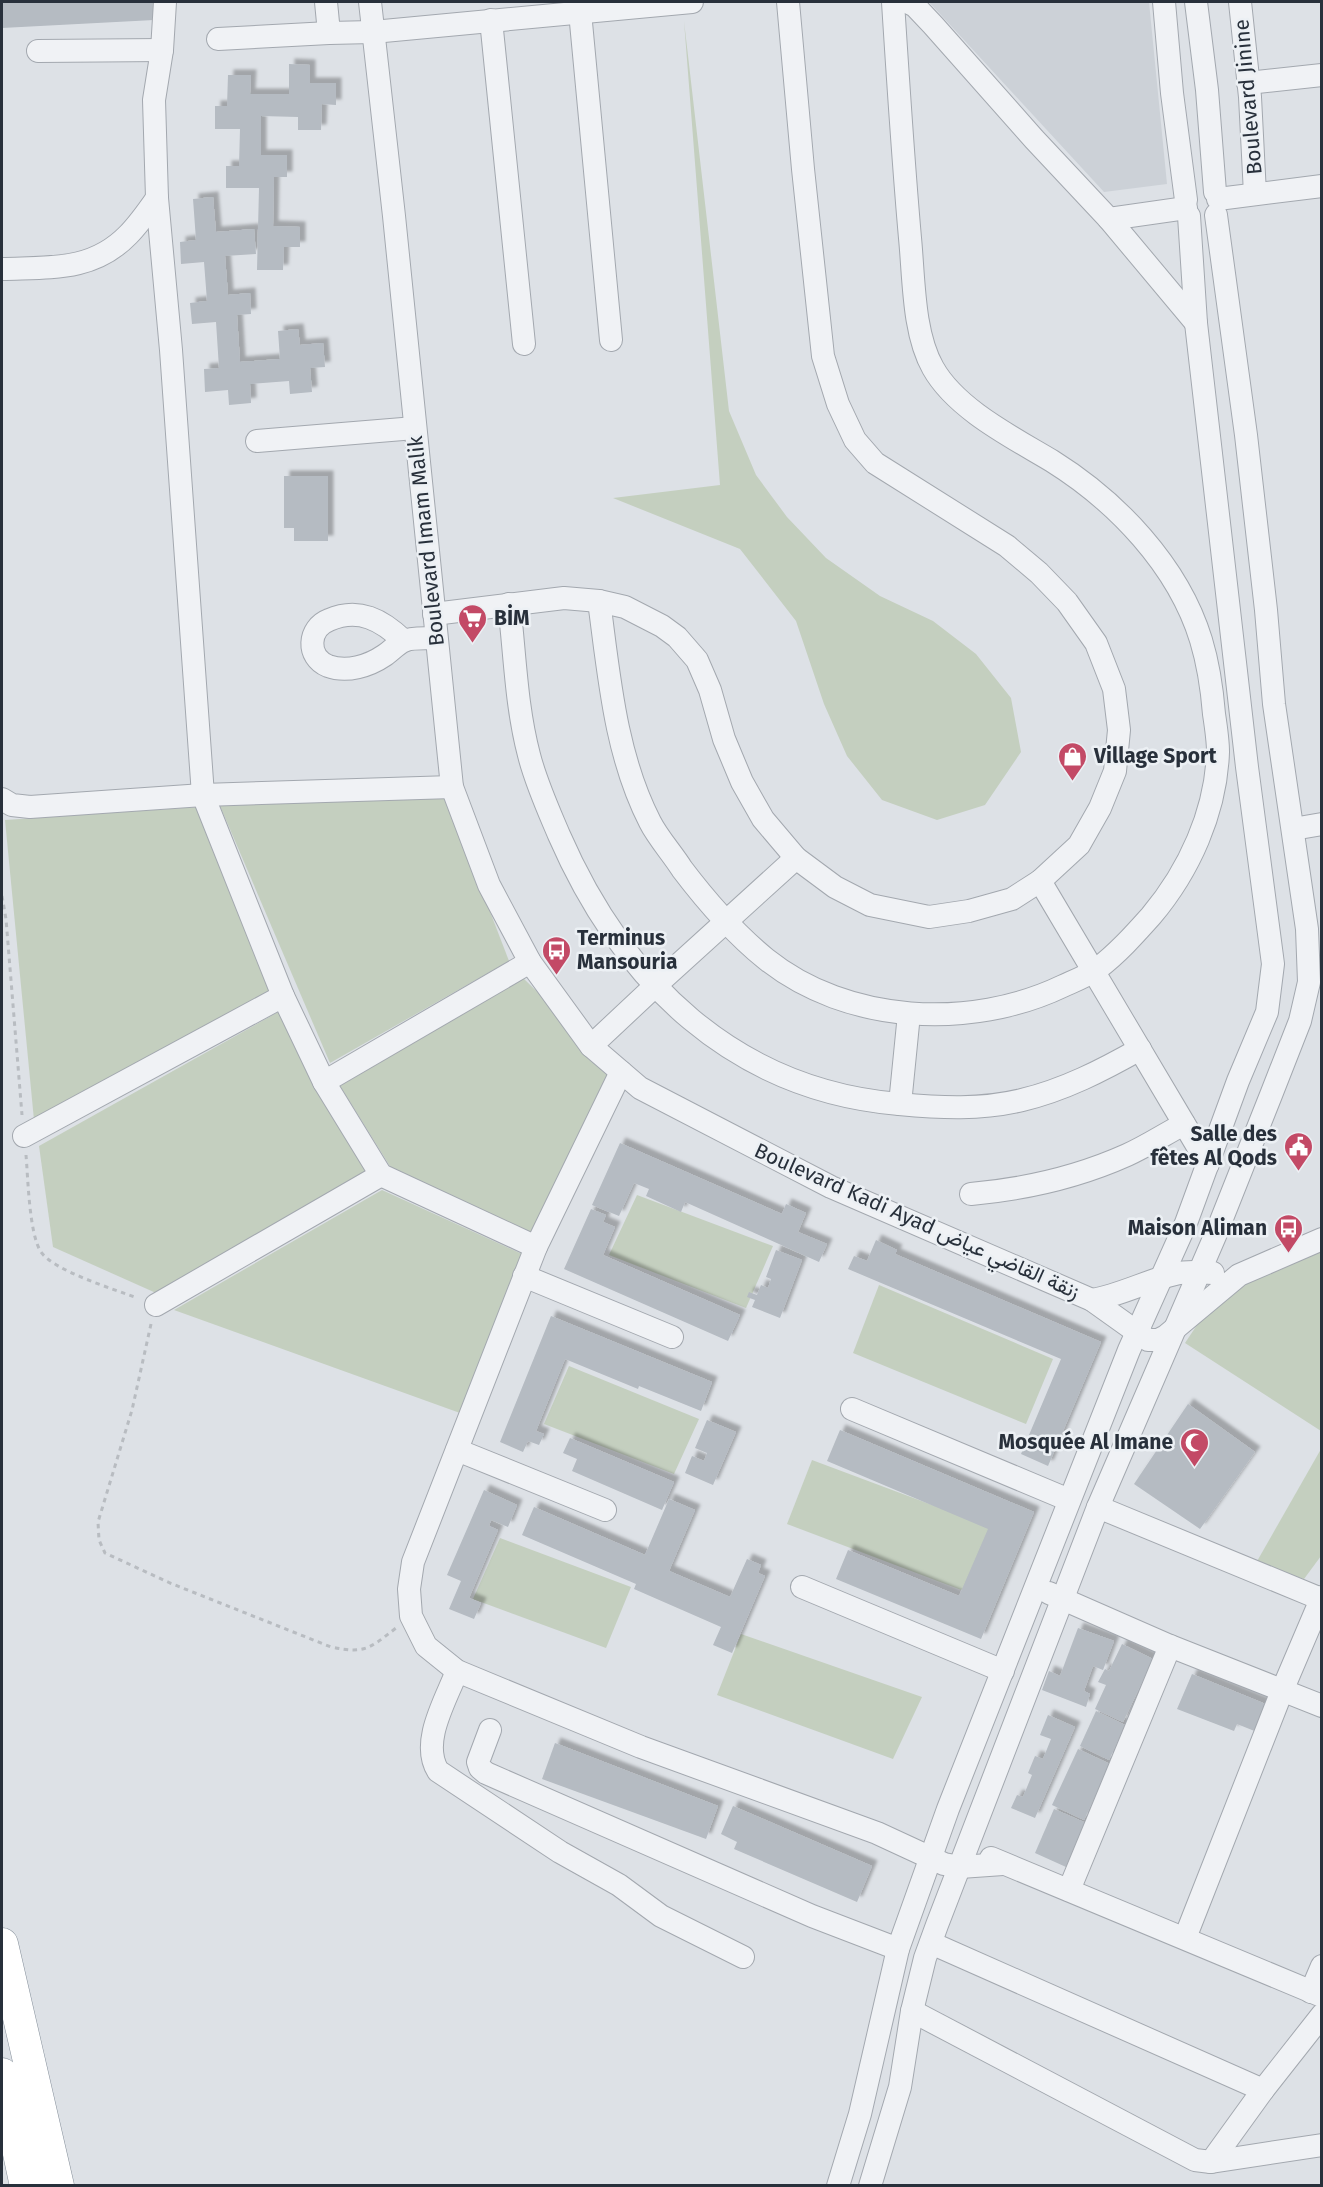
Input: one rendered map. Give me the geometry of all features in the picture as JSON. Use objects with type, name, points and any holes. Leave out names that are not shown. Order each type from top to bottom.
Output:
[{"type":"highway","points":[[2,1944],[58,2186]]},
{"type":"highway","points":[[2,2074],[26,2186]]},
{"type":"highway","points":[[48,2140],[69,2186]]},
{"type":"street","points":[[165,2],[162,50],[154,100],[157,198],[171,350],[203,795],[283,996],[324,1082],[381,1175],[536,1247]]},
{"type":"street","points":[[326,2],[328,33]]},
{"type":"street","name":"Boulevard Imam Malik","points":[[370,2],[453,787],[489,885],[530,962],[591,1046]]},
{"type":"street","points":[[218,39],[373,32],[692,2]]},
{"type":"street","points":[[434,614],[564,598],[599,601],[625,607],[662,626],[677,637],[697,660],[710,690],[724,739],[742,782],[763,819],[796,858],[835,887],[870,905],[929,917],[969,911],[1012,899],[1040,881],[1079,845],[1100,808],[1115,771],[1119,730],[1114,689],[1096,643],[1067,602],[1039,573],[1007,546],[876,463],[855,440],[838,404],[824,356],[803,169],[788,2]]},
{"type":"street","points":[[599,601],[613,705],[639,797],[651,826],[694,885],[725,922],[768,961],[804,984],[873,1009],[909,1014],[976,1012],[1012,1005],[1047,994],[1094,971],[1128,942],[1163,901],[1183,872],[1202,830],[1215,784],[1218,750],[1212,693],[1201,639],[1187,606],[1158,556],[1102,496],[1075,475],[968,408],[945,386],[931,365],[921,338],[915,292],[901,140],[893,2]]},
{"type":"street","points":[[907,2],[933,25],[1109,219],[1196,323]]},
{"type":"street","points":[[838,2186],[860,2114],[898,1949],[1069,1500],[1137,1331],[1186,1223],[1238,1081],[1267,1012],[1273,964],[1246,767],[1196,323],[1187,208],[1172,93],[1164,2]]},
{"type":"street","points":[[870,2186],[900,2087],[912,2011],[931,1943],[1098,1507],[1199,1272],[1300,1021],[1309,982],[1307,929],[1274,704],[1266,610],[1216,202],[1207,90],[1196,2]]},
{"type":"street","name":"Boulevard Jinine","points":[[1240,2],[1255,194]]},
{"type":"street","points":[[580,12],[611,340]]},
{"type":"street","points":[[491,20],[524,344]]},
{"type":"street","points":[[38,51],[162,50]]},
{"type":"street","points":[[1248,83],[1322,75]]},
{"type":"street","points":[[1216,202],[1255,194],[1322,186]]},
{"type":"street","points":[[2,269],[55,267],[86,262],[106,253],[128,236],[157,198]]},
{"type":"street","points":[[1187,208],[1198,221],[1208,221],[1216,202]]},
{"type":"street","points":[[1109,219],[1187,208]]},
{"type":"street","points":[[257,441],[415,428]]},
{"type":"street","points":[[509,604],[523,726],[529,756],[573,866],[600,914],[623,948],[655,986],[697,1026],[756,1063],[787,1078],[850,1097],[930,1108],[980,1107],[1023,1100],[1092,1075],[1140,1049]]},
{"type":"street","points":[[404,641],[436,638]]},
{"type":"street","points":[[2,799],[12,805],[30,807],[203,795],[453,787]]},
{"type":"street","points":[[1293,829],[1322,824]]},
{"type":"street","points":[[591,1046],[796,858]]},
{"type":"street","points":[[1040,881],[1208,1164]]},
{"type":"street","points":[[324,1082],[530,962]]},
{"type":"street","points":[[24,1136],[283,996]]},
{"type":"street","points":[[900,1104],[909,1014]]},
{"type":"street","name":"Boulevard Kadi Ayad زنقة القاضي عياض","points":[[591,1046],[640,1088],[831,1187],[1092,1300],[1137,1331]]},
{"type":"street","points":[[621,1072],[536,1247],[413,1562],[409,1589],[411,1616],[426,1646],[457,1671],[641,1747],[877,1833],[935,1848],[952,1866],[1003,1864]]},
{"type":"street","points":[[971,1194],[1025,1188],[1070,1176],[1128,1155],[1184,1124]]},
{"type":"street","points":[[156,1305],[381,1175]]},
{"type":"street","points":[[1137,1331],[1152,1341],[1166,1336],[1239,1275],[1322,1239]]},
{"type":"street","points":[[1092,1300],[1113,1296],[1175,1274],[1199,1272],[1239,1275]]},
{"type":"street","points":[[524,1276],[672,1337]]},
{"type":"street","points":[[852,1408],[1069,1500]]},
{"type":"street","points":[[457,1450],[605,1510]]},
{"type":"street","points":[[1098,1507],[1321,1598],[1185,1938]]},
{"type":"street","points":[[802,1587],[1002,1671]]},
{"type":"street","points":[[1035,1587],[1170,1646],[1322,1706]]},
{"type":"street","points":[[1069,1890],[1170,1646]]},
{"type":"street","points":[[457,1671],[431,1737],[432,1762],[438,1771],[560,1852],[619,1885],[661,1916],[742,1957]]},
{"type":"street","points":[[490,1730],[478,1762],[480,1768],[486,1773],[812,1916],[898,1949]]},
{"type":"street","points":[[935,1848],[952,1838],[1003,1864],[1316,1994],[1322,1966]]},
{"type":"street","points":[[931,1943],[1263,2090]]},
{"type":"street","points":[[912,2011],[1195,2160],[1211,2162],[1322,2145]]},
{"type":"street","points":[[1211,2162],[1263,2090],[1322,2015]]},
{"type":"path","points":[[2,896],[6,919],[31,1212],[40,1251],[56,1265],[156,1305],[132,1410],[98,1522],[99,1540],[105,1553],[170,1583],[331,1647],[351,1651],[371,1648],[411,1616]]},
{"type":"shaded area","points":[[929,2],[1149,2],[1167,184],[1104,192]]},
{"type":"green space","points":[[684,21],[729,411],[756,475],[787,517],[826,558],[880,596],[933,621],[976,654],[1011,698],[1021,752],[985,805],[937,820],[882,800],[847,756],[824,704],[796,621],[740,549],[613,498],[720,485]]},
{"type":"green space","points":[[446,797],[509,961],[330,1063],[220,806]]},
{"type":"green space","points":[[199,807],[271,990],[34,1120],[5,820]]},
{"type":"green space","points":[[523,978],[616,1068],[527,1243],[391,1168],[340,1086]]},
{"type":"green space","points":[[280,1011],[366,1171],[156,1293],[53,1247],[39,1146]]},
{"type":"green space","points":[[382,1190],[522,1254],[460,1413],[174,1310]]},
{"type":"green space","points":[[637,1195],[773,1246],[746,1308],[609,1255]]},
{"type":"green space","points":[[1321,1249],[1321,1431],[1185,1343],[1223,1286]]},
{"type":"green space","points":[[879,1285],[1053,1359],[1026,1424],[853,1353]]},
{"type":"green space","points":[[569,1366],[699,1419],[674,1474],[544,1424]]},
{"type":"green space","points":[[1321,1449],[1321,1556],[1304,1579],[1256,1563]]},
{"type":"green space","points":[[812,1460],[991,1527],[964,1591],[787,1524]]},
{"type":"green space","points":[[500,1538],[631,1587],[606,1648],[473,1599]]},
{"type":"green space","points":[[741,1634],[922,1697],[893,1759],[717,1695]]},
{"type":"building","points":[[2,2],[152,2],[154,20],[2,28]]},
{"type":"building","points":[[289,64],[310,65],[310,83],[336,83],[336,105],[322,104],[321,130],[298,130],[298,117],[261,116],[261,155],[287,155],[287,177],[274,177],[273,226],[300,227],[300,247],[284,247],[283,270],[257,270],[259,188],[226,188],[226,166],[239,166],[240,129],[215,129],[215,106],[227,106],[228,75],[251,75],[250,94],[289,94]]},
{"type":"building","points":[[213,197],[216,232],[254,229],[256,254],[225,256],[228,295],[250,293],[251,314],[237,315],[240,362],[280,359],[278,331],[298,329],[300,345],[323,343],[325,367],[310,368],[312,392],[290,394],[289,381],[250,384],[251,403],[229,405],[228,390],[205,392],[204,369],[219,368],[216,322],[192,324],[190,303],[207,301],[204,262],[181,264],[180,242],[196,240],[193,199]]},
{"type":"building","points":[[284,476],[328,476],[328,541],[294,541],[294,528],[284,528]]},
{"type":"building","points":[[620,1143],[782,1214],[786,1204],[806,1213],[798,1232],[827,1244],[819,1262],[685,1202],[681,1212],[646,1196],[649,1189],[634,1183],[619,1216],[592,1205]]},
{"type":"building","points":[[591,1209],[606,1215],[603,1222],[615,1227],[603,1255],[740,1315],[728,1341],[564,1269]]},
{"type":"building","points":[[876,1240],[897,1250],[895,1254],[1101,1342],[1048,1466],[1021,1454],[1061,1359],[848,1269],[854,1256],[867,1261]]},
{"type":"building","points":[[776,1250],[802,1260],[780,1318],[752,1307],[755,1300],[747,1297],[749,1292],[757,1295],[761,1285],[768,1288],[771,1279],[766,1277]]},
{"type":"building","points":[[551,1316],[712,1382],[701,1411],[639,1386],[638,1389],[565,1359],[536,1431],[544,1434],[539,1445],[528,1441],[523,1452],[500,1442]]},
{"type":"building","name":"Mosquée Al Imane","points":[[1188,1404],[1255,1452],[1200,1529],[1134,1484]]},
{"type":"building","points":[[707,1420],[736,1432],[713,1485],[685,1473],[692,1456],[704,1461],[707,1453],[695,1448]]},
{"type":"building","points":[[840,1430],[1034,1512],[981,1639],[836,1579],[848,1550],[959,1596],[988,1529],[827,1461]]},
{"type":"building","points":[[570,1438],[674,1482],[662,1510],[572,1471],[577,1459],[563,1453]]},
{"type":"building","points":[[484,1490],[517,1505],[508,1527],[491,1520],[489,1526],[498,1530],[469,1598],[481,1603],[474,1619],[449,1609],[461,1581],[447,1575]]},
{"type":"building","points":[[669,1499],[695,1510],[669,1571],[730,1597],[747,1559],[761,1565],[758,1573],[765,1576],[732,1653],[713,1645],[721,1627],[634,1589],[636,1584],[522,1535],[534,1507],[645,1555]]},
{"type":"building","points":[[1078,1628],[1114,1641],[1103,1670],[1093,1666],[1084,1691],[1090,1694],[1086,1707],[1042,1690],[1049,1671],[1060,1676]]},
{"type":"building","points":[[1122,1644],[1153,1659],[1123,1722],[1095,1709],[1106,1685],[1098,1682],[1105,1669],[1109,1671]]},
{"type":"building","points":[[1192,1674],[1268,1705],[1257,1732],[1237,1724],[1234,1731],[1177,1709]]},
{"type":"building","points":[[1096,1711],[1125,1725],[1109,1760],[1080,1746]]},
{"type":"building","points":[[1048,1715],[1075,1727],[1035,1818],[1011,1808],[1017,1795],[1023,1797],[1032,1775],[1028,1773],[1035,1756],[1043,1759],[1051,1739],[1040,1735]]},
{"type":"building","points":[[555,1743],[718,1806],[706,1839],[542,1779]]},
{"type":"building","points":[[1078,1749],[1110,1764],[1084,1820],[1052,1805]]},
{"type":"building","points":[[733,1806],[872,1866],[857,1902],[734,1849],[737,1842],[721,1834]]},
{"type":"building","points":[[1054,1809],[1086,1823],[1066,1867],[1035,1853]]},
{"type":"place","name":"BİM","points":[[473,644]]},
{"type":"place","name":"Village Sport","points":[[1073,782]]},
{"type":"place","name":"Terminus Mansouria","points":[[556,976]]},
{"type":"place","name":"Salle des fêtes Al Qods","points":[[1298,1172]]},
{"type":"place","name":"Maison Aliman","points":[[1288,1254]]},
{"type":"place","name":"Mosquée Al Imane","points":[[1194,1468]]}]
